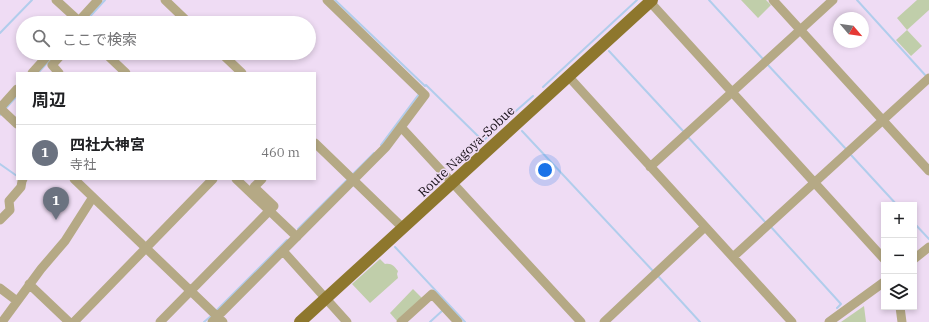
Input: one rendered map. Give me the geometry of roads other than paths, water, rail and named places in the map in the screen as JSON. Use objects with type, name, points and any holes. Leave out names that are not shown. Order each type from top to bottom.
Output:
[{"type":"main road","name":"Route Nagoya-Sobue","points":[[300,322],[651,1]]},
{"type":"street","points":[[56,0],[72,16]]},
{"type":"street","points":[[83,16],[98,0]]},
{"type":"street","points":[[166,0],[182,16]]},
{"type":"street","points":[[78,180],[93,197],[191,291],[218,320],[282,251],[386,147],[425,95],[327,0]]},
{"type":"street","points":[[773,0],[929,171]]},
{"type":"street","points":[[650,167],[833,0]]},
{"type":"street","points":[[651,1],[881,256]]},
{"type":"street","points":[[33,72],[44,60]]},
{"type":"street","points":[[57,60],[52,65],[58,72]]},
{"type":"street","points":[[112,60],[124,72]]},
{"type":"street","points":[[228,60],[241,72]]},
{"type":"street","points":[[568,76],[792,322]]},
{"type":"street","points":[[733,257],[929,78]]},
{"type":"street","points":[[16,90],[0,108],[16,123]]},
{"type":"street","points":[[401,127],[582,322]]},
{"type":"street","points":[[316,144],[403,228]]},
{"type":"street","points":[[0,220],[10,210],[10,200],[21,187],[22,180]]},
{"type":"street","points":[[74,322],[212,180]]},
{"type":"street","points":[[237,180],[297,237]]},
{"type":"street","points":[[160,322],[274,206],[254,187],[261,180]]},
{"type":"street","points":[[2,322],[29,284],[65,241],[93,197]]},
{"type":"street","points":[[604,322],[705,227]]},
{"type":"street","points":[[917,257],[929,247]]},
{"type":"street","points":[[282,251],[347,322]]},
{"type":"street","points":[[29,284],[69,322]]},
{"type":"street","points":[[829,322],[881,284]]},
{"type":"street","points":[[0,288],[17,300]]},
{"type":"street","points":[[401,322],[432,294],[458,322]]},
{"type":"street","points":[[900,310],[902,322]]},
{"type":"waterway","points":[[16,16],[32,0]]},
{"type":"waterway","points":[[90,16],[105,0]]},
{"type":"waterway","points":[[335,0],[425,86],[426,85],[483,141]]},
{"type":"waterway","points":[[543,87],[637,0]]},
{"type":"waterway","points":[[709,0],[763,59]]},
{"type":"waterway","points":[[857,0],[926,76]]},
{"type":"waterway","points":[[0,33],[16,16]]},
{"type":"waterway","points":[[609,51],[684,132]]},
{"type":"waterway","points":[[39,72],[50,60]]},
{"type":"waterway","points":[[768,65],[846,149]]},
{"type":"waterway","points":[[381,145],[419,94]]},
{"type":"waterway","points":[[501,124],[533,96]]},
{"type":"waterway","points":[[6,108],[16,97]]},
{"type":"waterway","points":[[522,131],[653,271]]},
{"type":"waterway","points":[[482,142],[493,132]]},
{"type":"waterway","points":[[688,137],[766,223]]},
{"type":"waterway","points":[[353,174],[374,153]]},
{"type":"waterway","points":[[851,155],[894,202]]},
{"type":"waterway","points":[[0,164],[16,175]]},
{"type":"waterway","points":[[298,229],[347,180]]},
{"type":"waterway","points":[[917,226],[929,239]]},
{"type":"waterway","points":[[771,227],[841,304],[837,308]]},
{"type":"waterway","points":[[217,310],[287,240]]},
{"type":"waterway","points":[[395,247],[465,322]]},
{"type":"waterway","points":[[658,276],[700,322]]},
{"type":"waterway","points":[[430,322],[443,310]]},
{"type":"waterway","points":[[204,322],[211,316]]},
{"type":"place","name":"四社大神宮","points":[[56,220]]}]
